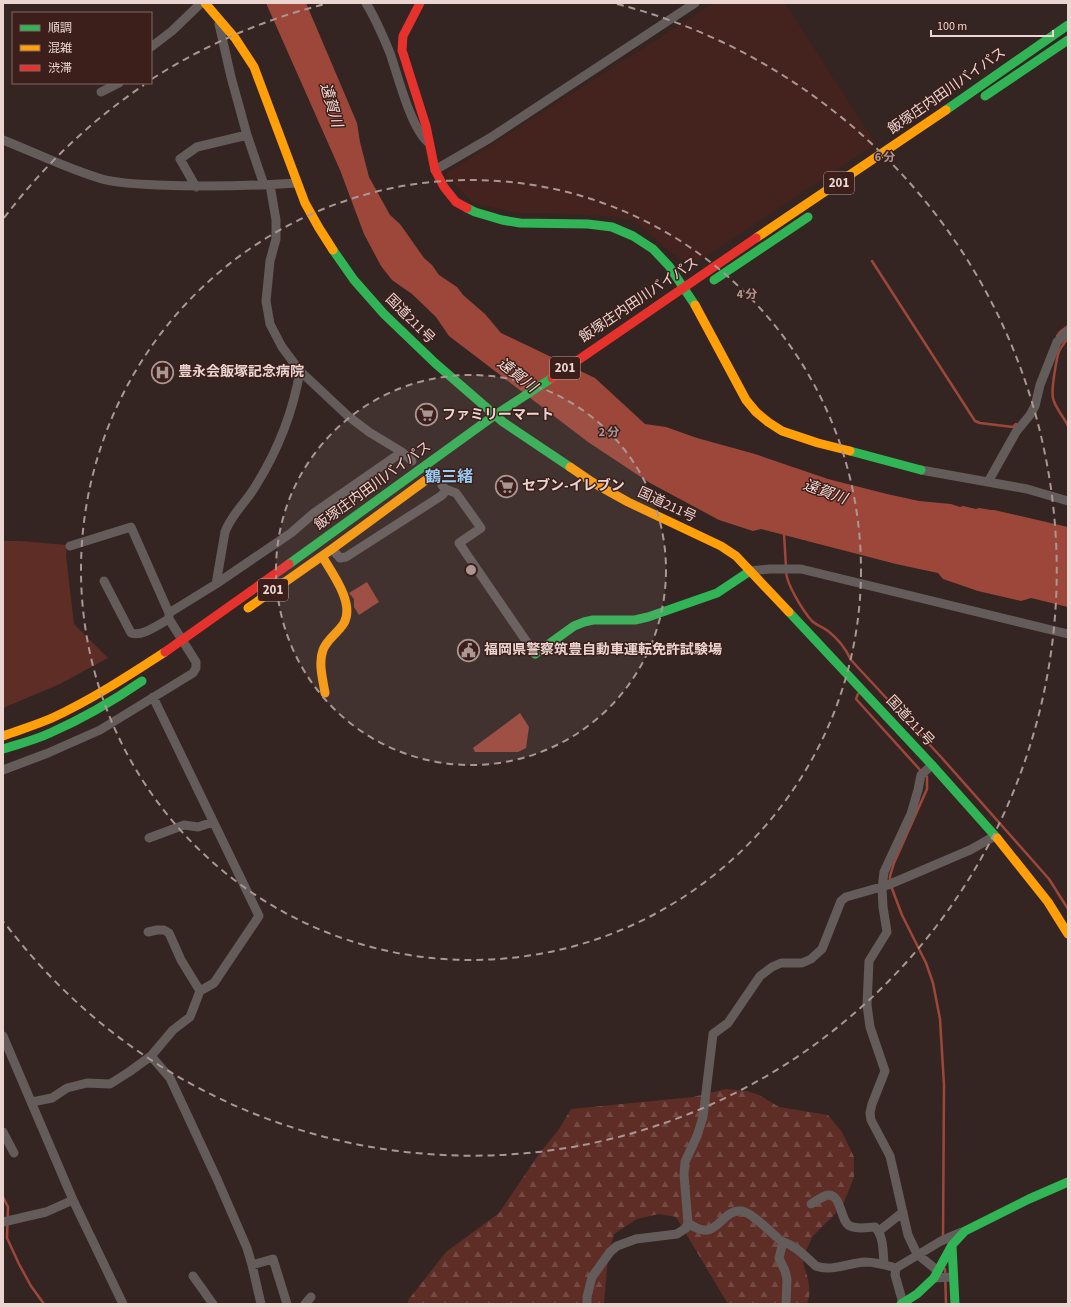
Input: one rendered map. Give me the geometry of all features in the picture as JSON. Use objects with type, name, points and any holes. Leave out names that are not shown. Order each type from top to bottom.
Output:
[{"type":"main road","name":"国道211号","points":[[206,3],[235,38],[254,67],[305,203],[319,228],[354,280],[384,314],[435,363],[503,423],[598,486],[628,502],[721,546],[736,556],[840,666],[926,770],[995,836],[1048,902],[1068,934]]},
{"type":"main road","points":[[420,3],[403,36],[402,50],[426,126],[435,170],[444,187],[456,202],[475,212],[502,220],[520,223],[588,224],[612,227],[633,236],[653,249],[669,266],[699,310],[746,400],[756,412],[768,422],[782,431],[818,443],[921,470]]},
{"type":"main road","name":"飯塚庄内田川バイパス","points":[[3,736],[51,718],[132,675],[182,641],[495,415],[1068,25]]},
{"type":"main road","name":"飯塚庄内田川バイパス","points":[[981,100],[1068,40]]},
{"type":"main road","name":"飯塚庄内田川バイパス","points":[[709,284],[814,213]]},
{"type":"main road","name":"飯塚庄内田川バイパス","points":[[239,614],[332,549],[433,474]]},
{"type":"main road","points":[[322,556],[347,603],[347,613],[342,626],[326,644],[321,658],[325,693]]},
{"type":"main road","points":[[536,654],[574,626],[584,622],[593,620],[635,620],[717,593],[750,571]]},
{"type":"main road","points":[[179,656],[192,648]]},
{"type":"main road","points":[[3,749],[48,733],[82,718],[148,677]]},
{"type":"main road","points":[[955,1304],[943,1274],[947,1244],[965,1231],[1029,1199],[1068,1182]]},
{"type":"main road","points":[[902,1304],[943,1274],[947,1244]]},
{"type":"street","points":[[152,46],[172,31],[201,3]]},
{"type":"street","points":[[366,3],[375,18],[390,52],[412,117],[419,132],[429,144]]},
{"type":"street","points":[[435,170],[490,138],[695,3]]},
{"type":"street","points":[[217,16],[231,77],[247,135],[267,185],[276,220],[276,239],[270,261],[266,301],[270,324],[282,347],[300,371],[348,416],[369,432],[402,452],[412,461]]},
{"type":"street","points":[[101,92],[117,84]]},
{"type":"street","points":[[196,187],[180,159],[197,147],[247,135]]},
{"type":"street","points":[[3,140],[65,166],[103,179],[122,183],[196,187],[297,183]]},
{"type":"street","points":[[988,482],[1016,432],[1030,415],[1035,406],[1040,385],[1057,342],[1068,331]]},
{"type":"street","points":[[216,584],[225,532],[228,524],[254,489],[277,445],[298,384],[300,371]]},
{"type":"street","points":[[104,581],[131,633],[140,633],[169,616],[291,533],[337,496],[402,452]]},
{"type":"street","points":[[921,470],[1026,489],[1068,501]]},
{"type":"street","points":[[332,549],[340,558],[346,557],[441,496],[444,493],[443,487],[456,493],[481,528],[459,543],[536,654]]},
{"type":"street","points":[[3,770],[48,753],[100,730],[193,673],[196,668],[192,648],[182,641],[169,616],[131,526],[70,546]]},
{"type":"street","points":[[750,571],[770,569],[801,569],[1068,634]]},
{"type":"street","points":[[32,1102],[52,1098],[67,1088],[87,1083],[110,1084],[151,1056],[173,1030],[190,1017],[200,991],[214,982],[259,916],[153,698]]},
{"type":"street","points":[[926,770],[910,814],[884,872],[888,885],[883,907],[887,932],[869,960],[866,1005],[870,1027],[885,1071],[872,1104],[870,1113],[871,1120],[890,1156],[908,1235],[917,1254],[943,1274]]},
{"type":"street","points":[[149,838],[184,825],[198,827],[213,822]]},
{"type":"street","points":[[587,1304],[587,1297],[592,1277],[610,1252],[617,1246],[636,1240],[677,1234],[686,1228],[688,1223],[684,1175],[685,1162],[697,1136],[703,1117],[713,1034],[728,1023],[760,976],[772,967],[781,963],[802,963],[811,959],[822,949],[841,901],[846,897],[888,885],[970,850],[995,836]]},
{"type":"street","points":[[148,932],[164,930],[169,933],[181,960],[200,991]]},
{"type":"street","points":[[3,1036],[73,1200],[123,1304]]},
{"type":"street","points":[[151,1056],[170,1078],[217,1179],[247,1248],[261,1304]]},
{"type":"street","points":[[3,1132],[14,1153]]},
{"type":"street","points":[[811,1204],[827,1195],[831,1196],[837,1200],[845,1222],[850,1226],[859,1228],[875,1227],[879,1231],[884,1264]]},
{"type":"street","points":[[6,1221],[46,1212],[73,1200]]},
{"type":"street","points":[[688,1223],[696,1228],[709,1230],[715,1228],[735,1211],[744,1211],[756,1219],[783,1242],[792,1245],[816,1266],[821,1268],[865,1262],[884,1264],[896,1268]]},
{"type":"street","points":[[879,1231],[903,1212]]},
{"type":"street","points":[[783,1242],[780,1258],[786,1271],[787,1278],[786,1304]]},
{"type":"street","points":[[902,1304],[895,1275],[896,1268],[917,1254],[947,1244]]},
{"type":"street","points":[[252,1265],[273,1259],[287,1304]]},
{"type":"street","points":[[193,1276],[213,1304]]},
{"type":"shaded area","points":[[714,3],[785,3],[876,144],[699,261],[679,259],[635,221],[614,217],[554,213],[516,213],[473,203],[445,174]]},
{"type":"green space","points":[[3,541],[67,545],[66,556],[74,624],[108,658],[60,684],[3,708]]},
{"type":"green space","points":[[726,1089],[747,1091],[759,1095],[779,1107],[828,1115],[842,1132],[854,1157],[854,1177],[842,1207],[813,1236],[802,1259],[809,1287],[809,1298],[807,1304],[728,1304],[676,1217],[659,1214],[637,1219],[614,1234],[608,1257],[604,1304],[407,1304],[409,1299],[446,1252],[499,1213],[539,1154],[559,1129],[571,1109],[693,1097]]},
{"type":"green space","points":[[787,1248],[804,1260],[797,1272],[789,1268],[782,1254]]},
{"type":"water","name":"遠賀川","points":[[266,3],[306,3],[357,123],[369,177],[390,215],[400,224],[424,258],[432,265],[439,275],[457,287],[463,295],[485,314],[501,333],[595,378],[645,424],[666,427],[697,438],[755,454],[828,479],[887,494],[919,501],[994,510],[1068,527],[1068,607],[1031,598],[1021,601],[978,591],[943,579],[938,573],[896,564],[761,529],[753,531],[719,520],[650,483],[588,442],[449,336],[436,317],[412,294],[392,280],[381,266],[364,234],[340,170]]},
{"type":"water","points":[[367,582],[379,602],[359,615],[354,607],[354,599],[349,593]]},
{"type":"water","points":[[520,713],[529,727],[526,748],[518,752],[475,752],[473,748]]},
{"type":"waterway","points":[[872,261],[975,421],[1013,427],[1016,424]]},
{"type":"waterway","points":[[1057,336],[1068,326]]},
{"type":"waterway","points":[[1068,338],[1058,354],[1053,389],[1053,398],[1068,426]]},
{"type":"waterway","points":[[784,534],[786,567]]},
{"type":"waterway","points":[[786,572],[789,584],[796,598],[812,621],[828,631],[838,640],[851,660],[941,757],[1049,879],[1068,909]]},
{"type":"waterway","points":[[858,694],[856,699],[921,771]]},
{"type":"waterway","points":[[890,881],[894,863],[927,789],[927,777],[925,775]]},
{"type":"waterway","points":[[891,886],[902,915],[926,963],[933,983],[940,1019],[944,1085],[943,1238]]},
{"type":"waterway","points":[[3,1197],[8,1207],[7,1238],[31,1286],[44,1304]]},
{"type":"waterway","points":[[945,1269],[946,1304]]},
{"type":"traffic: fast","points":[[946,110],[1068,25]]},
{"type":"traffic: fast","points":[[985,96],[1068,40]]},
{"type":"traffic: fast","points":[[467,208],[502,220],[520,223],[588,224],[612,227],[633,236],[653,249],[669,266],[695,305]]},
{"type":"traffic: fast","points":[[714,280],[808,217]]},
{"type":"traffic: fast","points":[[333,250],[354,280],[384,314],[435,363],[503,422],[570,467]]},
{"type":"traffic: fast","points":[[289,564],[495,415],[552,378]]},
{"type":"traffic: fast","points":[[850,451],[921,470]]},
{"type":"traffic: fast","points":[[535,654],[574,626],[584,622],[593,620],[635,620],[648,617],[717,593],[750,571]]},
{"type":"traffic: fast","points":[[789,612],[932,765],[997,838]]},
{"type":"traffic: fast","points":[[3,749],[39,738],[74,722],[109,703],[142,681]]},
{"type":"traffic: fast","points":[[901,1304],[917,1294],[934,1278],[952,1245],[965,1231],[1029,1199],[1068,1182]]},
{"type":"traffic: fast","points":[[952,1246],[955,1304]]},
{"type":"traffic: slow","points":[[205,3],[235,38],[254,67],[305,203],[333,250]]},
{"type":"traffic: slow","points":[[756,238],[946,110]]},
{"type":"traffic: slow","points":[[695,305],[746,400],[756,412],[782,431],[818,443],[850,451]]},
{"type":"traffic: slow","points":[[570,467],[592,482],[628,502],[721,546],[736,556],[789,612]]},
{"type":"traffic: slow","points":[[248,608],[426,480]]},
{"type":"traffic: slow","points":[[322,556],[341,588],[347,606],[347,615],[344,623],[323,650],[321,672],[325,693]]},
{"type":"traffic: slow","points":[[3,736],[46,721],[67,711],[165,652]]},
{"type":"traffic: slow","points":[[997,838],[1048,902],[1068,934]]},
{"type":"traffic: jam","points":[[420,3],[403,36],[402,50],[426,126],[435,170],[444,187],[456,202],[467,208]]},
{"type":"traffic: jam","points":[[552,378],[756,238]]},
{"type":"traffic: jam","points":[[165,652],[289,564]]},
{"type":"place","name":"豊永会飯塚記念病院","points":[[163,372]]},
{"type":"place","name":"ファミリーマート","points":[[426,415]]},
{"type":"place","name":"セブン-イレブン","points":[[506,486]]},
{"type":"place","name":"福岡県警察筑豊自動車運転免許試験場","points":[[468,650]]},
{"type":"district","name":"鶴三緒","points":[[449,477]]}]
